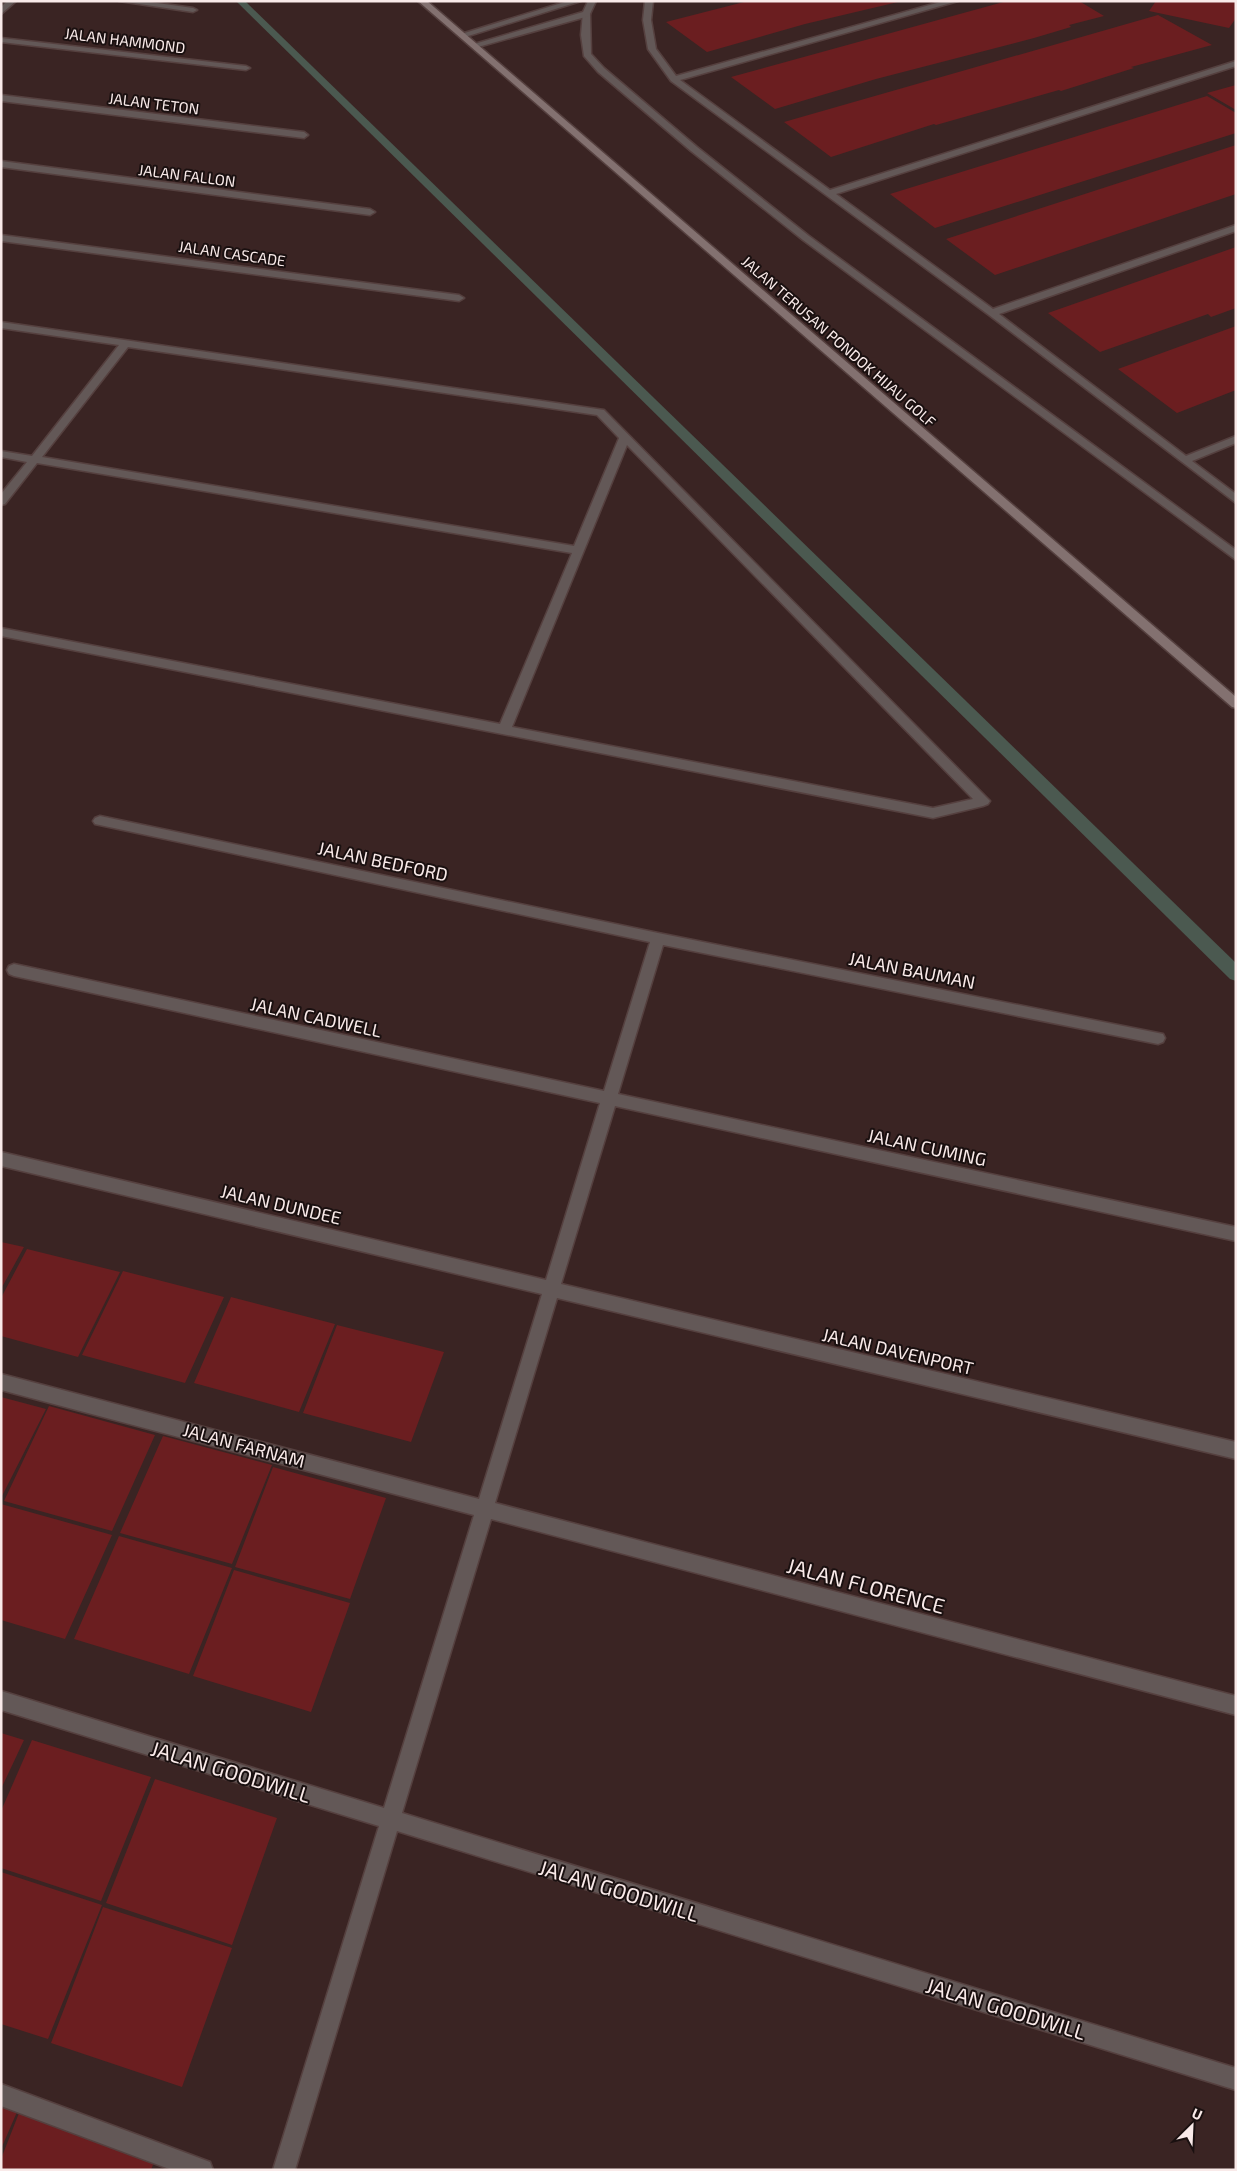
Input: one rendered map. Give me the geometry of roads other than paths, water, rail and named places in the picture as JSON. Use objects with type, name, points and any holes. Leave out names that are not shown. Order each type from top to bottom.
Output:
[{"type":"main road","name":"JALAN TERUSAN PONDOK HIJAU GOLF","points":[[422,1],[1236,704]]},
{"type":"street","points":[[1,12],[12,1]]},
{"type":"street","points":[[123,1],[193,10]]},
{"type":"street","points":[[462,35],[577,1]]},
{"type":"street","points":[[592,1],[586,14],[585,35],[587,54],[601,70],[694,149],[806,238],[1236,556]]},
{"type":"street","points":[[649,1],[647,20],[652,49],[674,79],[992,313],[1236,500]]},
{"type":"street","points":[[674,79],[954,1]]},
{"type":"street","points":[[475,45],[586,14]]},
{"type":"street","name":"JALAN HAMMOND","points":[[1,40],[246,68]]},
{"type":"street","points":[[829,193],[1236,62]]},
{"type":"street","name":"JALAN TETON","points":[[1,98],[304,135]]},
{"type":"street","name":"JALAN FALLON","points":[[1,164],[370,212]]},
{"type":"street","points":[[992,313],[1236,228]]},
{"type":"street","name":"JALAN CASCADE","points":[[1,238],[459,298]]},
{"type":"street","points":[[1,325],[600,412],[983,801],[934,813],[1,632]]},
{"type":"street","points":[[1,502],[126,343]]},
{"type":"street","points":[[504,730],[625,437]]},
{"type":"street","points":[[1186,460],[1236,439]]},
{"type":"street","points":[[1,454],[578,550]]},
{"type":"street","name":"JALAN BEDFORD","points":[[100,821],[658,938]]},
{"type":"street","points":[[284,2170],[658,938]]},
{"type":"street","name":"JALAN BAUMAN","points":[[658,938],[1158,1038]]},
{"type":"street","name":"JALAN CADWELL","points":[[14,970],[609,1100]]},
{"type":"street","name":"JALAN CUMING","points":[[609,1100],[1236,1234]]},
{"type":"street","name":"JALAN DUNDEE","points":[[1,1159],[552,1289]]},
{"type":"street","name":"JALAN DAVENPORT","points":[[552,1289],[1236,1451]]},
{"type":"street","name":"JALAN FARNAM","points":[[1,1382],[486,1508]]},
{"type":"street","name":"JALAN FLORENCE","points":[[486,1508],[1236,1706]]},
{"type":"street","name":"JALAN GOODWILL","points":[[1,1700],[1236,2079]]},
{"type":"street","points":[[1,2095],[202,2170]]},
{"type":"waterway","points":[[240,1],[1236,974]]}]
